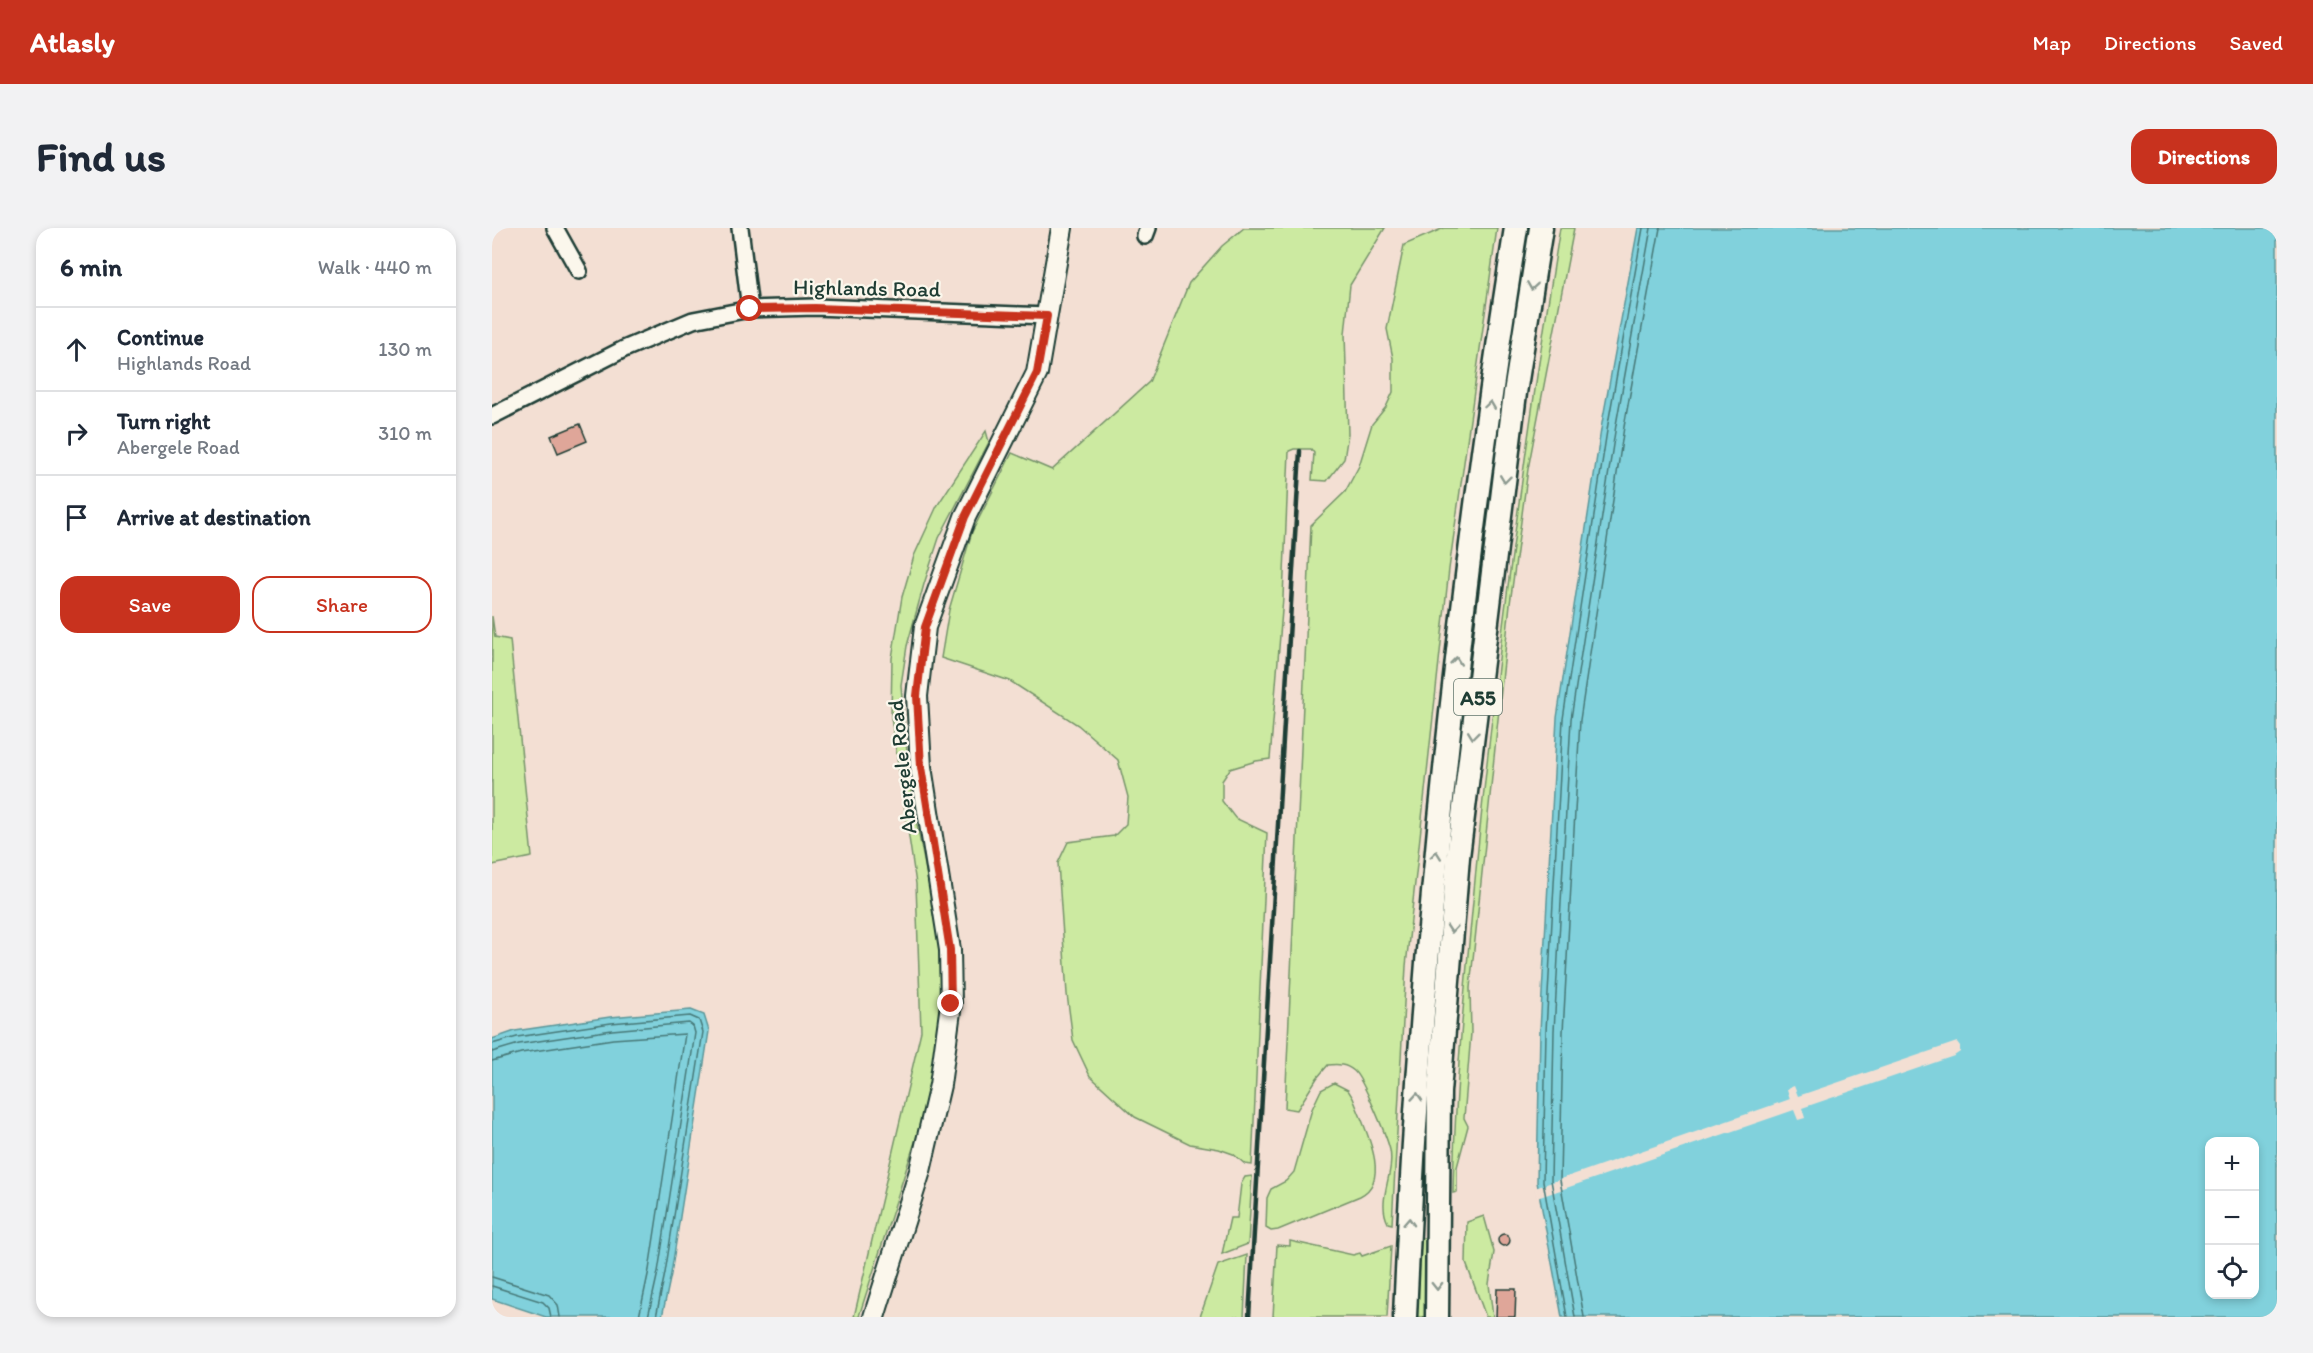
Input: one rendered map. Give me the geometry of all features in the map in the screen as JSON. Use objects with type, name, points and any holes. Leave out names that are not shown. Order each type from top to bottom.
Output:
[{"type":"highway","name":"A55","points":[[1405,1317],[1412,1177],[1434,874],[1461,609],[1516,228]]},
{"type":"highway","name":"A55","points":[[1437,1317],[1439,1092],[1458,857],[1515,393],[1541,228]]},
{"type":"main road","name":"Abergele Road","points":[[874,1317],[920,1171],[940,1085],[951,1004],[950,950],[921,767],[917,696],[925,627],[965,517],[1037,373],[1062,228]]},
{"type":"street","points":[[555,228],[579,271]]},
{"type":"street","points":[[740,228],[750,309]]},
{"type":"street","name":"Highlands Road","points":[[492,416],[624,349],[693,320],[750,309],[815,308],[1047,316]]},
{"type":"green space","points":[[1244,228],[1385,228],[1350,285],[1345,334],[1348,434],[1344,459],[1327,481],[1312,480],[1314,453],[1311,449],[1289,451],[1283,598],[1270,759],[1230,769],[1222,781],[1222,801],[1235,818],[1267,833],[1252,1165],[1245,1164],[1233,1154],[1219,1149],[1190,1144],[1135,1117],[1090,1076],[1073,1040],[1067,994],[1058,863],[1068,842],[1114,836],[1126,824],[1128,797],[1118,760],[1078,725],[1010,681],[941,658],[949,610],[972,532],[1012,453],[1052,470],[1149,382],[1189,283],[1222,246]]},
{"type":"green space","points":[[1444,228],[1497,228],[1449,569],[1406,966],[1392,1224],[1388,1223],[1384,1205],[1391,1159],[1390,1150],[1369,1096],[1354,1071],[1342,1065],[1328,1065],[1297,1110],[1285,1108],[1311,525],[1345,492],[1359,466],[1372,424],[1386,407],[1393,392],[1393,358],[1387,329],[1404,245]]},
{"type":"green space","points":[[1560,228],[1574,228],[1528,469],[1510,604],[1470,988],[1471,1033],[1464,1118],[1468,1126],[1457,1167],[1457,1192],[1453,1193],[1456,1104],[1463,1015],[1487,761],[1515,532]]},
{"type":"green space","points":[[986,431],[989,442],[939,538],[907,646],[901,685],[914,810],[937,926],[941,963],[941,1003],[931,1092],[859,1317],[854,1317],[921,1031],[916,884],[891,717],[892,658],[902,597],[914,556],[937,506]]},
{"type":"green space","points":[[492,616],[495,637],[510,640],[532,857],[492,865]]},
{"type":"green space","points":[[1334,1083],[1348,1090],[1353,1098],[1373,1150],[1375,1177],[1370,1188],[1360,1196],[1271,1231],[1266,1228],[1267,1198],[1271,1189],[1286,1181],[1294,1172],[1312,1109],[1321,1090]]},
{"type":"green space","points":[[1252,1176],[1248,1244],[1222,1254],[1230,1218],[1237,1218],[1241,1184],[1245,1177]]},
{"type":"green space","points":[[1484,1216],[1494,1252],[1489,1284],[1493,1317],[1486,1317],[1466,1263],[1467,1222]]},
{"type":"green space","points":[[1426,1237],[1426,1317],[1417,1317],[1420,1239]]},
{"type":"green space","points":[[1290,1241],[1353,1255],[1360,1253],[1362,1256],[1391,1246],[1387,1317],[1273,1317],[1277,1245],[1290,1246]]},
{"type":"green space","points":[[1247,1255],[1244,1317],[1200,1317],[1218,1265]]},
{"type":"water","points":[[1638,228],[2277,228],[2277,1317],[1562,1317],[1537,1182],[1540,1031],[1557,718],[1602,423]]},
{"type":"water","points":[[691,1010],[704,1015],[709,1031],[671,1274],[662,1317],[546,1317],[492,1299],[492,1039],[515,1031],[610,1017]]},
{"type":"pier","points":[[1957,1042],[1960,1052],[1954,1056],[1802,1108],[1805,1118],[1798,1120],[1794,1110],[1537,1198],[1535,1188],[1790,1099],[1787,1089],[1794,1086],[1798,1096]]},
{"type":"building","points":[[580,424],[587,441],[558,453],[551,436]]},
{"type":"building","points":[[1506,1234],[1509,1235],[1509,1245],[1502,1246],[1499,1245],[1498,1238],[1499,1235]]},
{"type":"building","points":[[1497,1289],[1516,1289],[1515,1317],[1496,1317]]},
{"type":"railway","points":[[1249,1317],[1300,451]]},
{"type":"route","points":[[750,309],[815,308],[1047,316],[1037,373],[965,517],[925,627],[917,696],[921,767],[950,950],[951,1004]]}]
